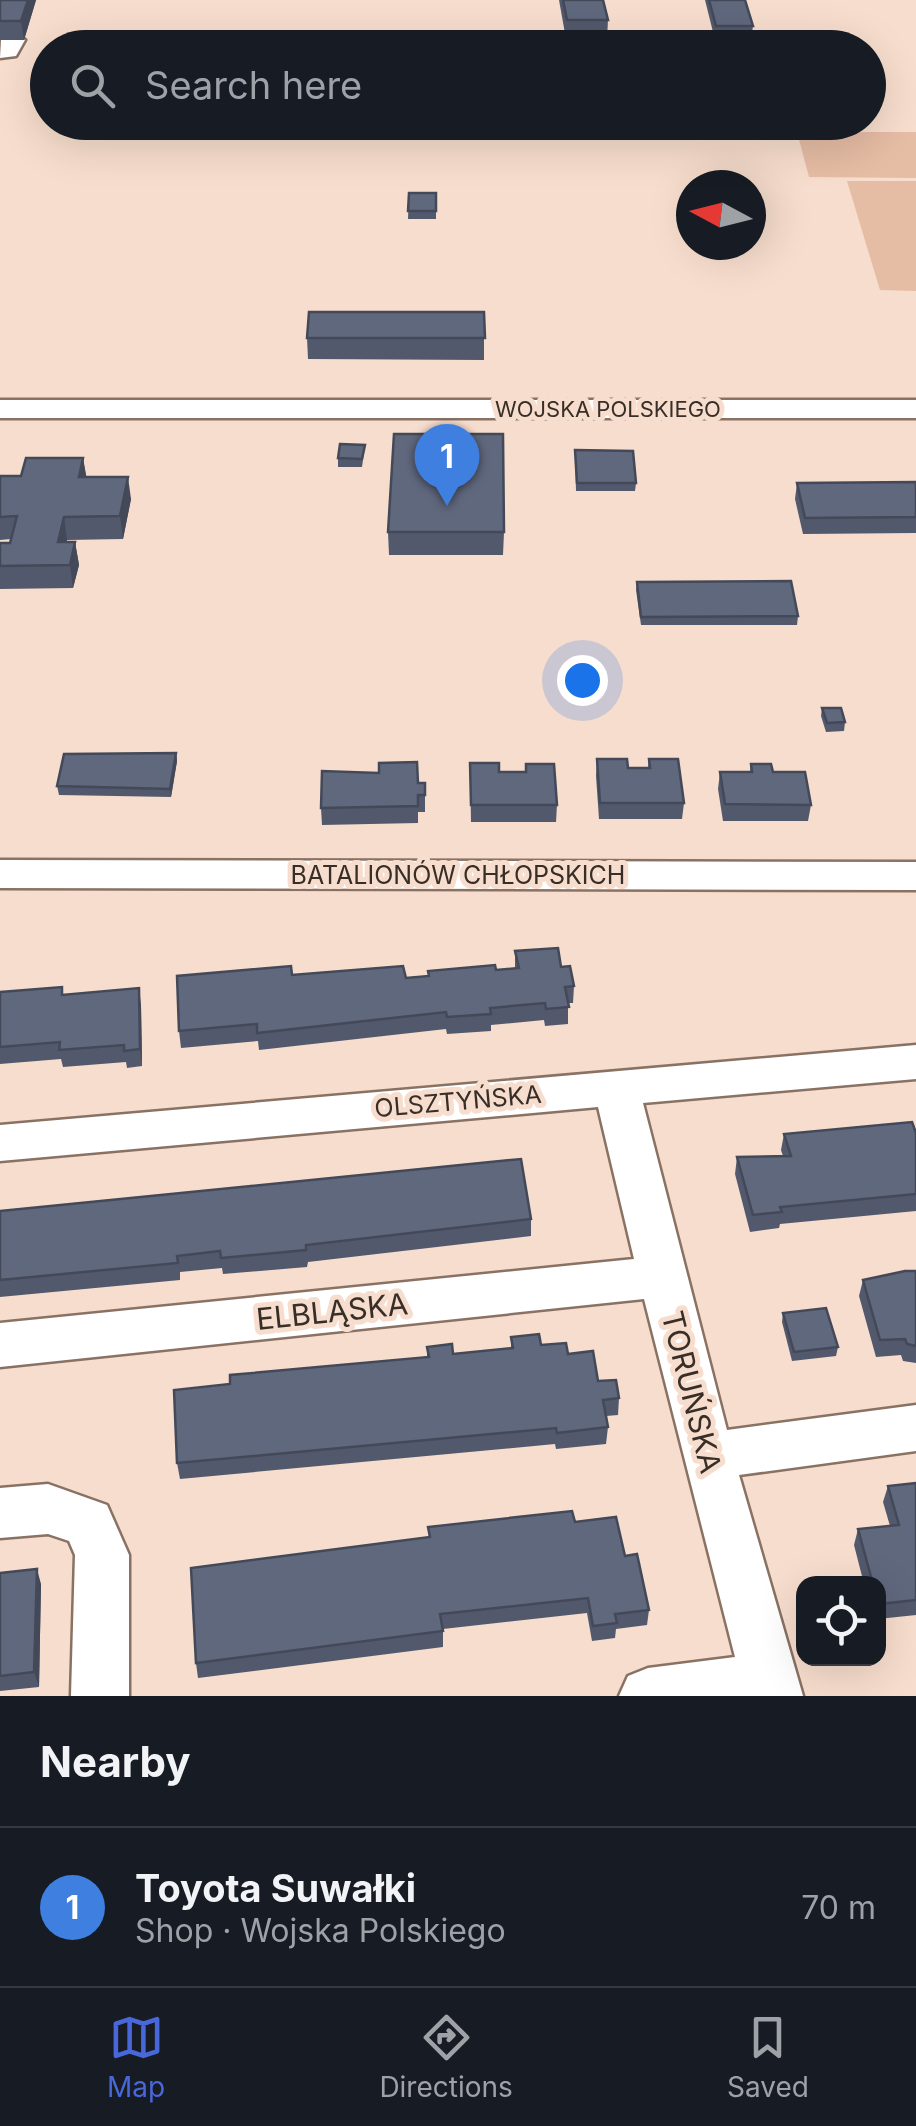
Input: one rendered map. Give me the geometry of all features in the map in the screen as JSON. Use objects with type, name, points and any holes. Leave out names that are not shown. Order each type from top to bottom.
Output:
[{"type":"street","name":"WOJSKA POLSKIEGO","points":[[0,409],[916,409]]},
{"type":"street","name":"BATALIONÓW CHŁOPSKICH","points":[[0,874],[916,876]]},
{"type":"street","name":"OLSZTYŃSKA","points":[[0,1143],[916,1062]]},
{"type":"street","name":"TORUŃSKA","points":[[616,1087],[707,1456],[772,1689]]},
{"type":"street","name":"ELBLĄSKA","points":[[0,1345],[663,1277]]},
{"type":"street","points":[[707,1456],[916,1428]]},
{"type":"street","points":[[0,1514],[48,1509],[88,1523],[102,1555],[100,1696]]},
{"type":"street","points":[[648,1696],[772,1689]]},
{"type":"shaded area","points":[[886,132],[916,132],[916,178],[809,177],[799,140],[886,140]]},
{"type":"shaded area","points":[[847,181],[916,181],[916,291],[880,290]]},
{"type":"building","points":[[0,0],[28,0],[21,21],[0,21]]},
{"type":"building","points":[[563,0],[603,0],[608,20],[567,20]]},
{"type":"building","points":[[709,0],[745,0],[753,26],[716,26]]},
{"type":"building","points":[[409,193],[436,193],[436,211],[408,211]]},
{"type":"building","points":[[309,312],[484,312],[485,338],[307,338]]},
{"type":"building","points":[[394,434],[503,434],[504,532],[388,532]]},
{"type":"building","points":[[340,444],[365,445],[362,459],[338,458]]},
{"type":"building","points":[[575,450],[633,451],[636,483],[577,483]]},
{"type":"building","points":[[26,458],[83,458],[79,477],[128,477],[120,516],[64,517],[58,542],[75,542],[70,565],[0,566],[0,543],[10,543],[17,516],[0,517],[0,476],[21,476]]},
{"type":"building","points":[[916,482],[916,517],[805,518],[797,483]]},
{"type":"building","points":[[791,581],[798,616],[641,617],[637,582]]},
{"type":"building","points":[[822,708],[841,708],[845,722],[827,723]]},
{"type":"building","points":[[176,753],[170,789],[57,786],[64,754]]},
{"type":"building","points":[[597,759],[627,759],[628,768],[650,768],[649,759],[678,759],[684,803],[600,803]]},
{"type":"building","points":[[417,762],[418,783],[425,783],[425,795],[418,795],[418,806],[321,808],[322,771],[379,773],[379,763]]},
{"type":"building","points":[[470,763],[499,763],[499,772],[526,772],[526,764],[554,764],[557,805],[471,805]]},
{"type":"building","points":[[751,764],[771,764],[773,772],[805,772],[811,805],[725,804],[720,772],[752,772]]},
{"type":"building","points":[[558,948],[561,967],[570,966],[574,986],[565,987],[569,1007],[546,1009],[545,1003],[490,1008],[491,1014],[447,1017],[446,1012],[257,1033],[257,1024],[179,1031],[177,976],[291,966],[292,975],[403,966],[406,978],[429,976],[428,971],[495,965],[496,970],[519,968],[515,951]]},
{"type":"building","points":[[62,987],[62,995],[139,988],[140,1049],[124,1051],[124,1045],[59,1050],[60,1042],[0,1047],[0,992]]},
{"type":"building","points":[[912,1122],[916,1133],[916,1194],[780,1207],[782,1212],[753,1215],[737,1157],[791,1156],[784,1134]]},
{"type":"building","points":[[521,1159],[531,1219],[306,1245],[306,1250],[221,1258],[220,1251],[177,1256],[178,1263],[0,1280],[0,1211]]},
{"type":"building","points":[[916,1271],[916,1346],[907,1344],[905,1339],[880,1340],[863,1280]]},
{"type":"building","points":[[826,1308],[838,1347],[794,1352],[783,1313]]},
{"type":"building","points":[[539,1334],[541,1345],[566,1343],[568,1354],[593,1351],[598,1381],[616,1380],[619,1398],[603,1400],[608,1427],[557,1433],[556,1428],[177,1463],[174,1390],[230,1384],[230,1375],[429,1357],[427,1347],[452,1344],[453,1354],[513,1348],[511,1337]]},
{"type":"building","points":[[916,1483],[916,1600],[886,1603],[886,1576],[871,1576],[858,1529],[899,1525],[888,1486]]},
{"type":"building","points":[[572,1511],[575,1522],[616,1517],[625,1556],[637,1554],[649,1610],[615,1614],[617,1623],[593,1626],[588,1598],[440,1614],[443,1631],[196,1663],[191,1568],[430,1537],[428,1527]]},
{"type":"building","points":[[37,1569],[34,1672],[0,1676],[0,1573]]},
{"type":"place","name":"Toyota Suwałki","points":[[447,506]]}]
